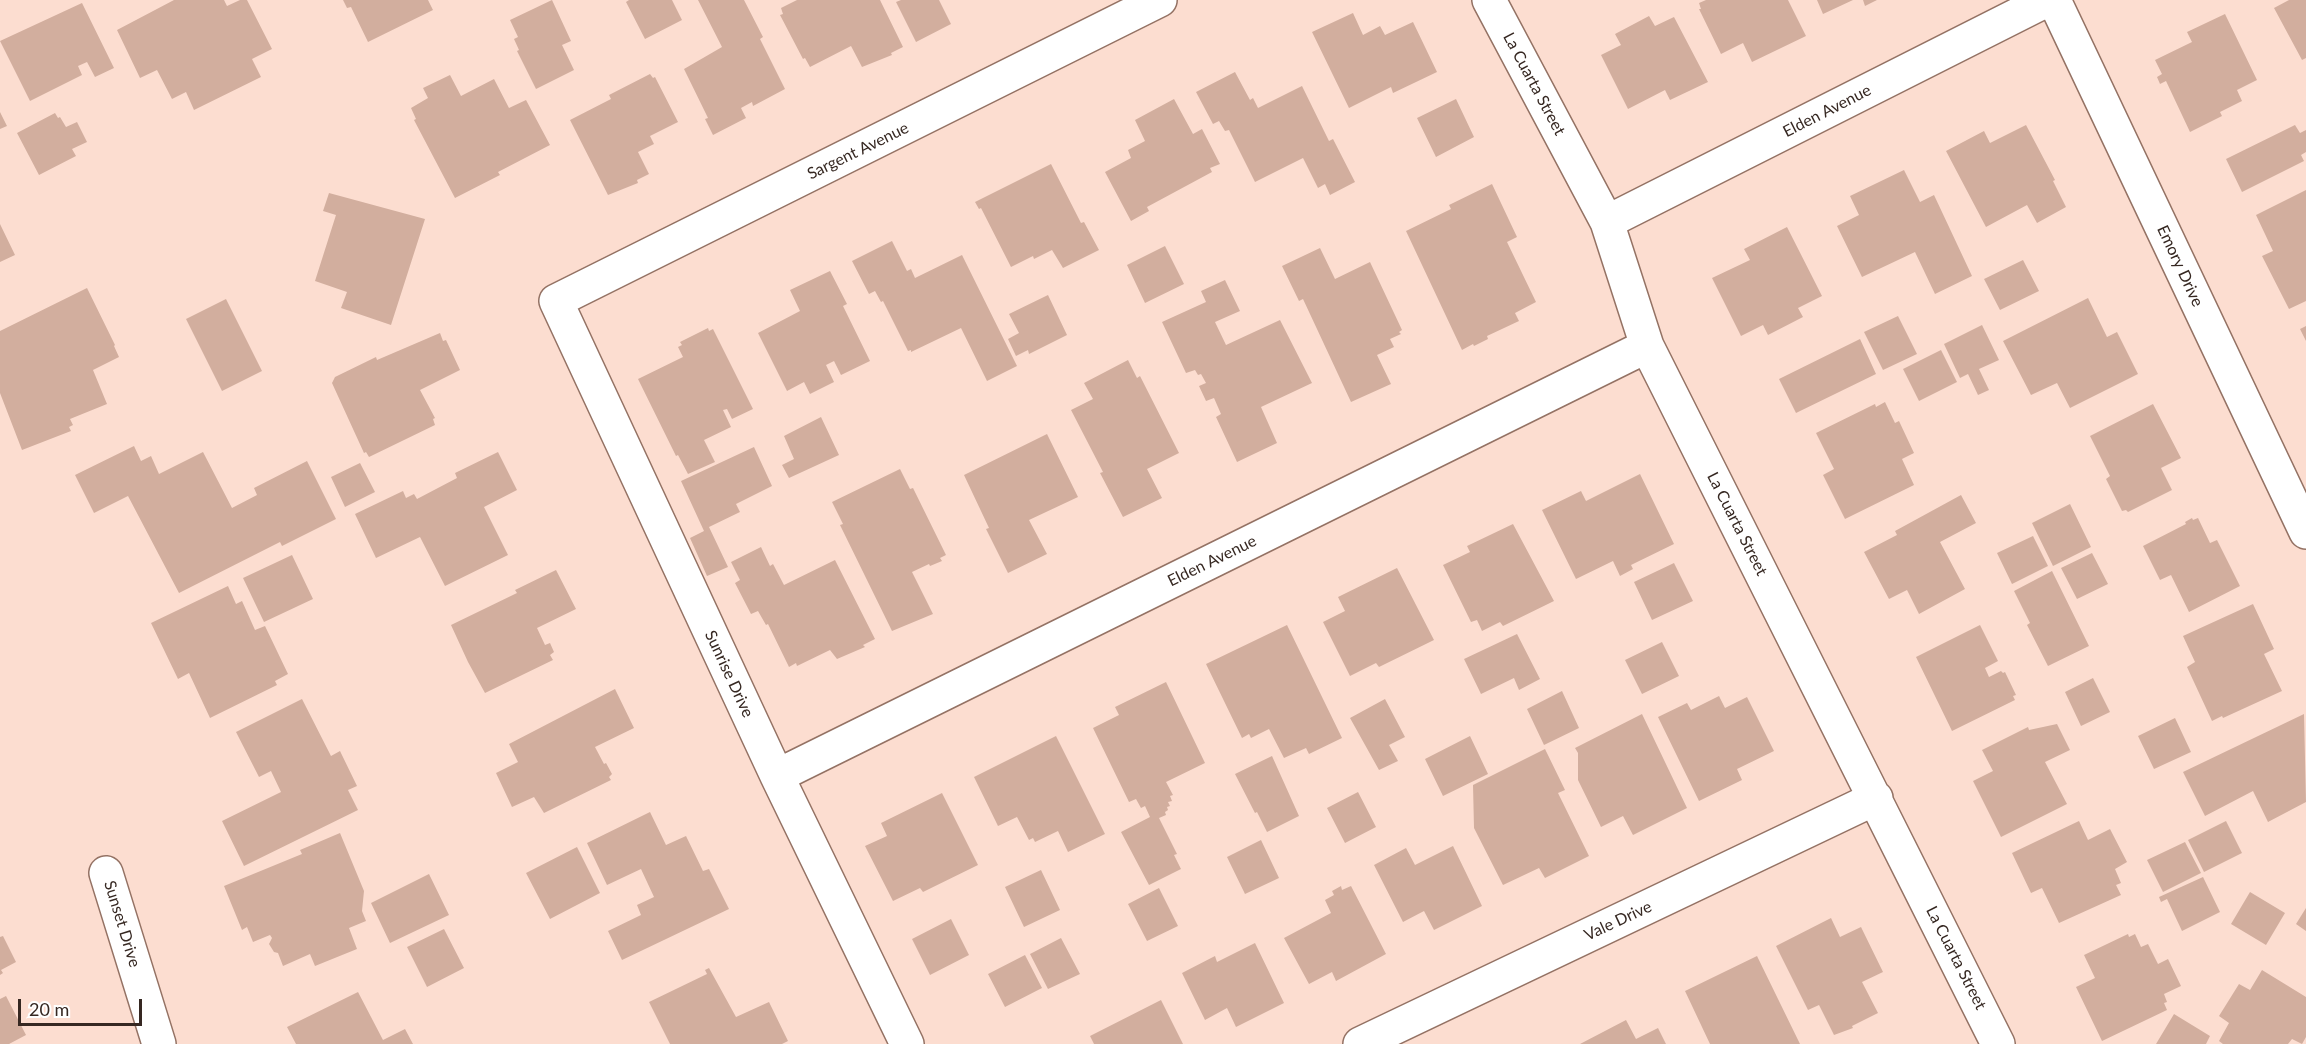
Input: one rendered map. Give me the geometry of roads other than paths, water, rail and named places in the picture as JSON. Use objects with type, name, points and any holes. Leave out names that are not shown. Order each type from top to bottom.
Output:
[{"type":"street","name":"Sargent Avenue","points":[[556,301],[1160,0]]},
{"type":"street","name":"La Cuarta Street","points":[[1489,0],[1607,222],[1647,346],[1998,1044]]},
{"type":"street","name":"Elden Avenue","points":[[1607,222],[2047,0]]},
{"type":"street","name":"Emory Drive","points":[[2054,0],[2306,532]]},
{"type":"street","name":"Sunrise Drive","points":[[556,301],[777,776],[907,1044]]},
{"type":"street","name":"Elden Avenue","points":[[777,776],[1647,346]]},
{"type":"street","name":"Vale Drive","points":[[1360,1044],[1876,798]]},
{"type":"street","name":"Sunset Drive","points":[[106,873],[159,1044]]}]
